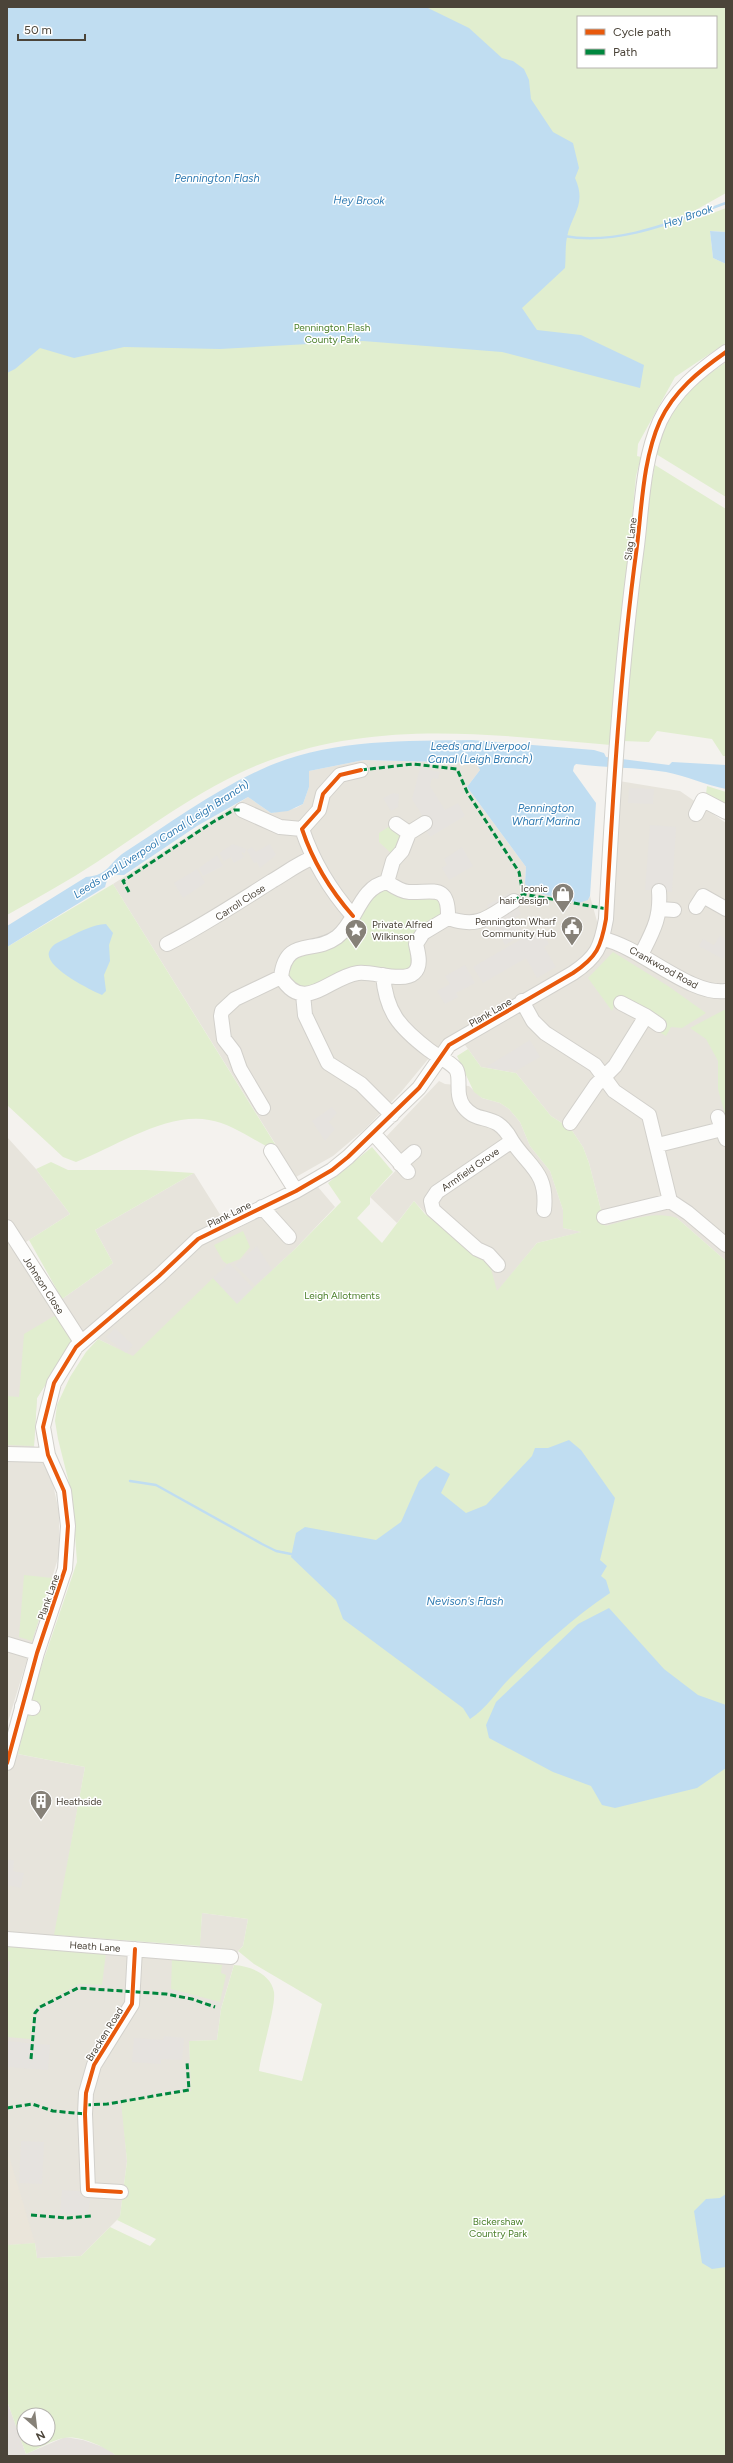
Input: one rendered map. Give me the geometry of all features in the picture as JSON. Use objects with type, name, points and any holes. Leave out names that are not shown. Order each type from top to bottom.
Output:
[{"type":"street","name":"Slag Lane","points":[[616,775],[629,606],[648,456],[660,422],[672,400],[692,379],[726,352]]},
{"type":"street","points":[[302,829],[319,810],[323,794],[340,775],[360,770]]},
{"type":"street","name":"Plank Lane","points":[[7,1763],[28,1707],[37,1653],[65,1569],[68,1548],[64,1491],[48,1455],[43,1427],[54,1383],[81,1342],[159,1276],[198,1239],[296,1191],[332,1170],[374,1134],[419,1088],[440,1056],[453,1043],[589,962],[597,952],[603,939],[606,919],[616,775]]},
{"type":"street","points":[[696,814],[703,800],[726,812]]},
{"type":"street","points":[[242,810],[280,827],[302,829]]},
{"type":"street","points":[[386,882],[393,861],[402,851],[409,833],[425,823]]},
{"type":"street","points":[[396,824],[409,833]]},
{"type":"street","points":[[302,829],[312,858],[338,899],[353,916]]},
{"type":"street","name":"Carroll Close","points":[[167,944],[216,918],[231,905],[298,864],[312,858]]},
{"type":"street","points":[[448,918],[447,902],[441,894],[433,890],[409,892],[386,882],[378,884],[370,889],[344,931],[332,940],[314,947],[303,947],[288,955],[284,962],[281,977],[291,990],[303,994],[313,993],[347,975],[359,973],[408,976],[415,972],[419,961],[416,944],[419,937],[428,929],[448,918],[466,924],[477,923],[514,901]]},
{"type":"street","points":[[641,955],[658,921],[667,910],[659,891]]},
{"type":"street","points":[[702,896],[726,909]]},
{"type":"street","name":"Crankwood Road","points":[[603,939],[624,945],[707,990],[726,991]]},
{"type":"street","points":[[383,975],[389,1009],[412,1035],[456,1070],[459,1077],[459,1097],[464,1107],[472,1114],[500,1123],[538,1174],[545,1202],[544,1210]]},
{"type":"street","points":[[263,1108],[259,1092],[240,1069],[234,1052],[224,1039],[221,1025],[222,1011],[236,999],[281,977]]},
{"type":"street","points":[[303,994],[305,1015],[328,1063],[361,1084],[392,1116]]},
{"type":"street","points":[[522,1002],[533,1021],[545,1033],[595,1065],[614,1091],[649,1116],[658,1145],[670,1201],[688,1213],[726,1245]]},
{"type":"street","points":[[621,1003],[646,1016],[659,1025]]},
{"type":"street","points":[[570,1123],[603,1076],[615,1066],[646,1016]]},
{"type":"street","points":[[658,1145],[722,1128]]},
{"type":"street","points":[[374,1134],[404,1168],[414,1152]]},
{"type":"street","name":"Armfield Grove","points":[[498,1265],[488,1254],[477,1249],[433,1210],[431,1201],[438,1192],[463,1176],[494,1151],[512,1141]]},
{"type":"street","points":[[271,1151],[296,1191]]},
{"type":"street","points":[[604,1217],[670,1201]]},
{"type":"street","points":[[262,1207],[289,1237]]},
{"type":"street","name":"Johnson Close","points":[[7,1228],[81,1342]]},
{"type":"street","points":[[7,1454],[48,1455]]},
{"type":"street","points":[[7,1644],[37,1653]]},
{"type":"street","name":"Heath Lane","points":[[7,1939],[231,1957]]},
{"type":"street","name":"Bracken Road","points":[[121,2192],[88,2190],[84,2114],[86,2093],[94,2065],[132,2004],[135,1949]]},
{"type":"shaded area","points":[[364,760],[476,763],[480,770],[467,787],[526,867],[525,883],[588,900],[590,896],[598,925],[592,946],[581,961],[443,1041],[401,1092],[366,1128],[333,1156],[296,1177],[113,884],[248,797],[271,813],[296,808],[303,804],[309,787],[309,771]]},
{"type":"shaded area","points":[[420,768],[440,772],[438,779],[432,778],[430,786],[445,810],[458,803],[465,816],[430,837],[421,822],[425,820],[412,799]]},
{"type":"shaded area","points":[[619,781],[680,791],[726,823],[726,1261],[677,1218],[605,1226],[589,1163],[583,1147],[571,1129],[551,1116],[516,1073],[481,1067],[460,1038],[597,952]]},
{"type":"shaded area","points":[[629,788],[654,789],[653,804],[628,803]]},
{"type":"shaded area","points":[[393,793],[399,794],[398,807],[391,811],[383,798]]},
{"type":"shaded area","points":[[650,825],[676,827],[672,892],[645,890]]},
{"type":"shaded area","points":[[233,844],[246,849],[245,853],[241,852],[244,857],[234,863],[231,857],[224,861],[219,853]]},
{"type":"shaded area","points":[[270,844],[276,855],[260,868],[257,862],[254,863],[247,850],[252,847],[256,852]]},
{"type":"shaded area","points":[[462,847],[473,866],[449,880],[442,868],[447,865],[444,859]]},
{"type":"shaded area","points":[[217,855],[223,866],[203,876],[199,868]]},
{"type":"shaded area","points":[[197,869],[205,883],[183,898],[174,883]]},
{"type":"shaded area","points":[[509,893],[521,914],[515,918],[524,934],[505,945],[492,922],[495,919],[487,905]]},
{"type":"shaded area","points":[[540,928],[549,944],[544,947],[556,967],[537,978],[526,958],[483,983],[473,967]]},
{"type":"shaded area","points":[[720,935],[726,939],[726,953],[723,959],[699,946],[703,939],[714,945]]},
{"type":"shaded area","points":[[465,965],[475,983],[456,993],[458,997],[445,1004],[437,991],[450,984],[445,976]]},
{"type":"shaded area","points":[[530,1040],[540,1057],[514,1072],[511,1068],[506,1071],[486,1067]]},
{"type":"shaded area","points":[[439,1081],[445,1084],[469,1086],[482,1098],[500,1103],[509,1109],[520,1122],[530,1146],[550,1171],[563,1210],[563,1228],[582,1232],[537,1243],[497,1292],[414,1201],[397,1223],[370,1197],[404,1162],[384,1139]]},
{"type":"shaded area","points":[[332,1107],[337,1113],[329,1122],[335,1129],[325,1141],[312,1121]]},
{"type":"shaded area","points":[[7,1137],[36,1169],[70,1214],[15,1249],[52,1306],[113,1263],[95,1230],[194,1173],[231,1232],[318,1187],[335,1207],[296,1248],[237,1304],[213,1279],[133,1357],[81,1330],[37,1398],[34,1446],[51,1475],[59,1512],[59,1555],[7,1725]]},
{"type":"shaded area","points":[[257,1246],[272,1270],[255,1285],[235,1265]]},
{"type":"shaded area","points":[[229,1263],[253,1288],[237,1304],[213,1278]]},
{"type":"shaded area","points":[[115,1328],[133,1345],[126,1353],[106,1337]]},
{"type":"shaded area","points":[[7,1752],[85,1767],[53,1946],[199,1956],[202,1913],[248,1919],[243,1946],[238,1951],[221,2009],[217,2040],[189,2041],[192,2091],[122,2102],[127,2161],[120,2217],[81,2256],[37,2258],[35,2243],[7,2245]]},
{"type":"shaded area","points":[[7,1859],[14,1861],[13,1871],[24,1873],[21,1888],[7,1885]]},
{"type":"shaded area","points":[[164,2036],[184,2038],[182,2060],[161,2059],[161,2064],[132,2062],[134,2038],[163,2040]]},
{"type":"shaded area","points":[[7,2041],[50,2045],[48,2070],[7,2067]]},
{"type":"shaded area","points":[[21,2141],[44,2142],[42,2184],[19,2183]]},
{"type":"shaded area","points":[[7,2149],[35,2243],[7,2245]]},
{"type":"shaded area","points":[[62,2190],[91,2192],[88,2215],[60,2214]]},
{"type":"shaded area","points":[[7,2401],[16,2426],[16,2447],[23,2447],[26,2454],[42,2447],[56,2447],[56,2441],[65,2437],[83,2440],[106,2448],[117,2456],[7,2456]]},
{"type":"green space","name":"Pennington Flash County Park","points":[[7,7],[726,7],[726,193],[678,220],[700,218],[726,208],[726,232],[710,231],[713,258],[726,264],[726,343],[675,377],[638,444],[637,456],[641,457],[636,476],[611,745],[524,737],[438,734],[395,735],[353,739],[310,748],[268,761],[223,781],[180,807],[86,869],[7,915]]},
{"type":"green space","points":[[726,362],[726,497],[656,454],[667,424],[681,401],[700,381]]},
{"type":"green space","points":[[655,465],[726,509],[726,756],[723,756],[712,739],[657,731],[649,742],[623,741],[641,535]]},
{"type":"green space","points":[[707,786],[726,792],[726,806],[706,794]]},
{"type":"green space","points":[[390,826],[400,833],[404,841],[392,854],[379,842],[379,833]]},
{"type":"green space","points":[[113,884],[275,1144],[268,1147],[225,1124],[209,1120],[193,1119],[176,1121],[141,1132],[76,1162],[63,1157],[7,1105],[7,947]]},
{"type":"green space","points":[[381,888],[439,897],[444,910],[413,952],[411,970],[382,974],[326,987],[297,989],[286,973],[291,958],[314,951],[365,905]]},
{"type":"green space","points":[[613,952],[668,986],[706,1013],[682,1028],[671,1027],[666,1036],[659,1032],[664,1023],[616,1000],[612,1011],[588,978]]},
{"type":"green space","points":[[726,1010],[726,1118],[718,1089],[718,1061],[706,1039],[690,1028]]},
{"type":"green space","name":"Bickershaw Country Park","points":[[468,1049],[481,1067],[516,1073],[551,1116],[571,1129],[583,1147],[589,1163],[605,1226],[631,1219],[659,1215],[677,1218],[726,1261],[726,2456],[117,2456],[92,2442],[78,2438],[64,2438],[56,2441],[56,2407],[16,2407],[16,2426],[7,2401],[7,2245],[35,2243],[37,2258],[81,2256],[110,2227],[150,2246],[156,2239],[117,2220],[120,2216],[127,2161],[121,2102],[191,2091],[189,2041],[217,2040],[221,2009],[234,1965],[247,1967],[259,1972],[269,1980],[274,1992],[271,2019],[259,2071],[302,2081],[322,2004],[254,1964],[238,1951],[243,1946],[248,1919],[202,1913],[200,1946],[54,1935],[85,1767],[18,1754],[31,1697],[77,1562],[72,1495],[55,1421],[57,1405],[70,1377],[86,1352],[98,1339],[133,1356],[213,1278],[237,1303],[296,1248],[341,1202],[328,1183],[372,1147],[393,1172],[370,1197],[370,1204],[357,1218],[382,1243],[414,1201],[425,1214],[490,1265],[497,1291],[537,1243],[581,1232],[563,1228],[563,1210],[550,1171],[530,1146],[520,1122],[509,1109],[500,1103],[482,1098],[474,1092],[457,1056]]},
{"type":"green space","points":[[51,1162],[68,1170],[146,1170],[194,1173],[95,1230],[113,1263],[62,1299],[29,1240],[70,1214],[36,1169]]},
{"type":"green space","points":[[243,1231],[250,1247],[240,1259],[227,1264],[223,1261],[214,1245]]},
{"type":"green space","points":[[56,1315],[74,1340],[37,1398],[34,1446],[7,1445],[7,1396],[19,1397],[24,1334]]},
{"type":"green space","points":[[24,1575],[52,1578],[32,1641],[19,1637]]},
{"type":"green space","points":[[7,1944],[106,1952],[102,1985],[79,1984],[34,2009],[30,2039],[7,2037],[7,1987],[10,1962],[7,1960]]},
{"type":"green space","points":[[172,1959],[222,1965],[221,1973],[226,1975],[220,2002],[171,1989]]},
{"type":"green space","name":"Bickershaw Country Park","points":[[23,2447],[42,2447],[26,2454]]},
{"type":"water","name":"Pennington Flash","points":[[7,7],[426,7],[469,28],[502,58],[513,61],[524,69],[529,80],[531,99],[553,132],[573,143],[579,168],[575,178],[580,195],[577,209],[567,237],[565,268],[522,308],[537,330],[581,335],[644,365],[640,388],[502,352],[363,341],[220,349],[124,347],[74,358],[40,348],[15,369],[7,373]]},
{"type":"water","points":[[710,231],[726,232],[726,264],[713,258]]},
{"type":"water","points":[[472,740],[594,750],[604,753],[606,757],[669,765],[672,762],[726,765],[726,789],[666,772],[576,764],[573,771],[596,803],[590,896],[588,900],[579,903],[527,890],[525,883],[526,867],[467,787],[480,770],[476,763],[364,760],[309,771],[309,787],[303,804],[288,811],[271,813],[248,797],[197,826],[124,875],[115,875],[107,880],[105,887],[7,947],[7,926],[86,877],[100,874],[119,856],[191,809],[225,788],[260,770],[311,752],[337,747],[391,742]]},
{"type":"water","points":[[106,924],[113,933],[109,945],[110,961],[104,975],[106,991],[102,995],[60,971],[49,958],[49,952],[52,946],[60,941],[87,929]]},
{"type":"water","name":"Nevison's Flash","points":[[569,1440],[581,1450],[615,1498],[600,1560],[607,1566],[601,1576],[606,1580],[610,1593],[571,1622],[546,1644],[510,1678],[476,1715],[470,1719],[463,1708],[343,1619],[336,1600],[291,1557],[296,1533],[305,1527],[376,1540],[401,1522],[419,1481],[436,1466],[450,1474],[441,1493],[466,1513],[486,1505],[532,1456],[535,1448],[548,1448]]},
{"type":"water","points":[[609,1608],[664,1669],[698,1695],[726,1705],[726,1768],[697,1788],[615,1808],[602,1805],[591,1786],[553,1772],[489,1738],[486,1725],[496,1702],[578,1624]]},
{"type":"water","points":[[726,2194],[726,2267],[712,2269],[702,2263],[694,2211],[706,2199],[720,2198]]},
{"type":"waterway","name":"Hey Brook","points":[[564,236],[605,238],[626,235],[667,224],[726,203]]},
{"type":"waterway","points":[[130,1481],[156,1485],[262,1544],[276,1551],[291,1554]]},
{"type":"marked path","points":[[361,770],[413,764],[457,769],[467,792],[519,872],[523,894]]},
{"type":"marked path","points":[[129,892],[123,881],[213,822],[234,810],[242,810]]},
{"type":"marked path","points":[[514,901],[523,894],[607,909]]},
{"type":"marked path","points":[[31,2059],[35,2013],[40,2007],[78,1988],[166,1994],[192,1999],[215,2007]]},
{"type":"marked path","points":[[85,2105],[107,2104],[189,2090],[187,2062]]},
{"type":"marked path","points":[[7,2108],[32,2104],[53,2111],[85,2114]]},
{"type":"marked path","points":[[31,2215],[68,2218],[91,2216]]},
{"type":"cycle path","points":[[7,1763],[37,1653],[65,1569],[68,1526],[64,1491],[48,1455],[43,1427],[54,1383],[76,1347],[159,1276],[198,1239],[296,1191],[332,1170],[348,1157],[419,1088],[449,1045],[573,973],[588,962],[597,950],[600,944],[606,919],[614,779],[626,639],[642,498],[650,451],[660,421],[672,400],[688,382],[726,352]]},
{"type":"cycle path","points":[[353,916],[323,875],[311,853],[302,829],[319,810],[323,794],[340,775],[361,770]]},
{"type":"cycle path","points":[[121,2192],[88,2190],[85,2114],[86,2093],[94,2065],[132,2004],[135,1949]]},
{"type":"place","name":"Iconic hair design","points":[[563,914]]},
{"type":"place","name":"Pennington Wharf Community Hub","points":[[572,946]]},
{"type":"place","name":"Private Alfred Wilkinson","points":[[356,950]]},
{"type":"place","name":"Heathside","points":[[41,1820]]},
{"type":"water label","name":"Leeds and Liverpool Canal (Leigh Branch)","points":[[480,752]]},
{"type":"water label","name":"Pennington Wharf Marina","points":[[546,814]]},
{"type":"water label","name":"Leeds and Liverpool Canal (Leigh Branch)","points":[[161,839]]},
{"type":"park label","name":"Leigh Allotments","points":[[342,1295]]}]
